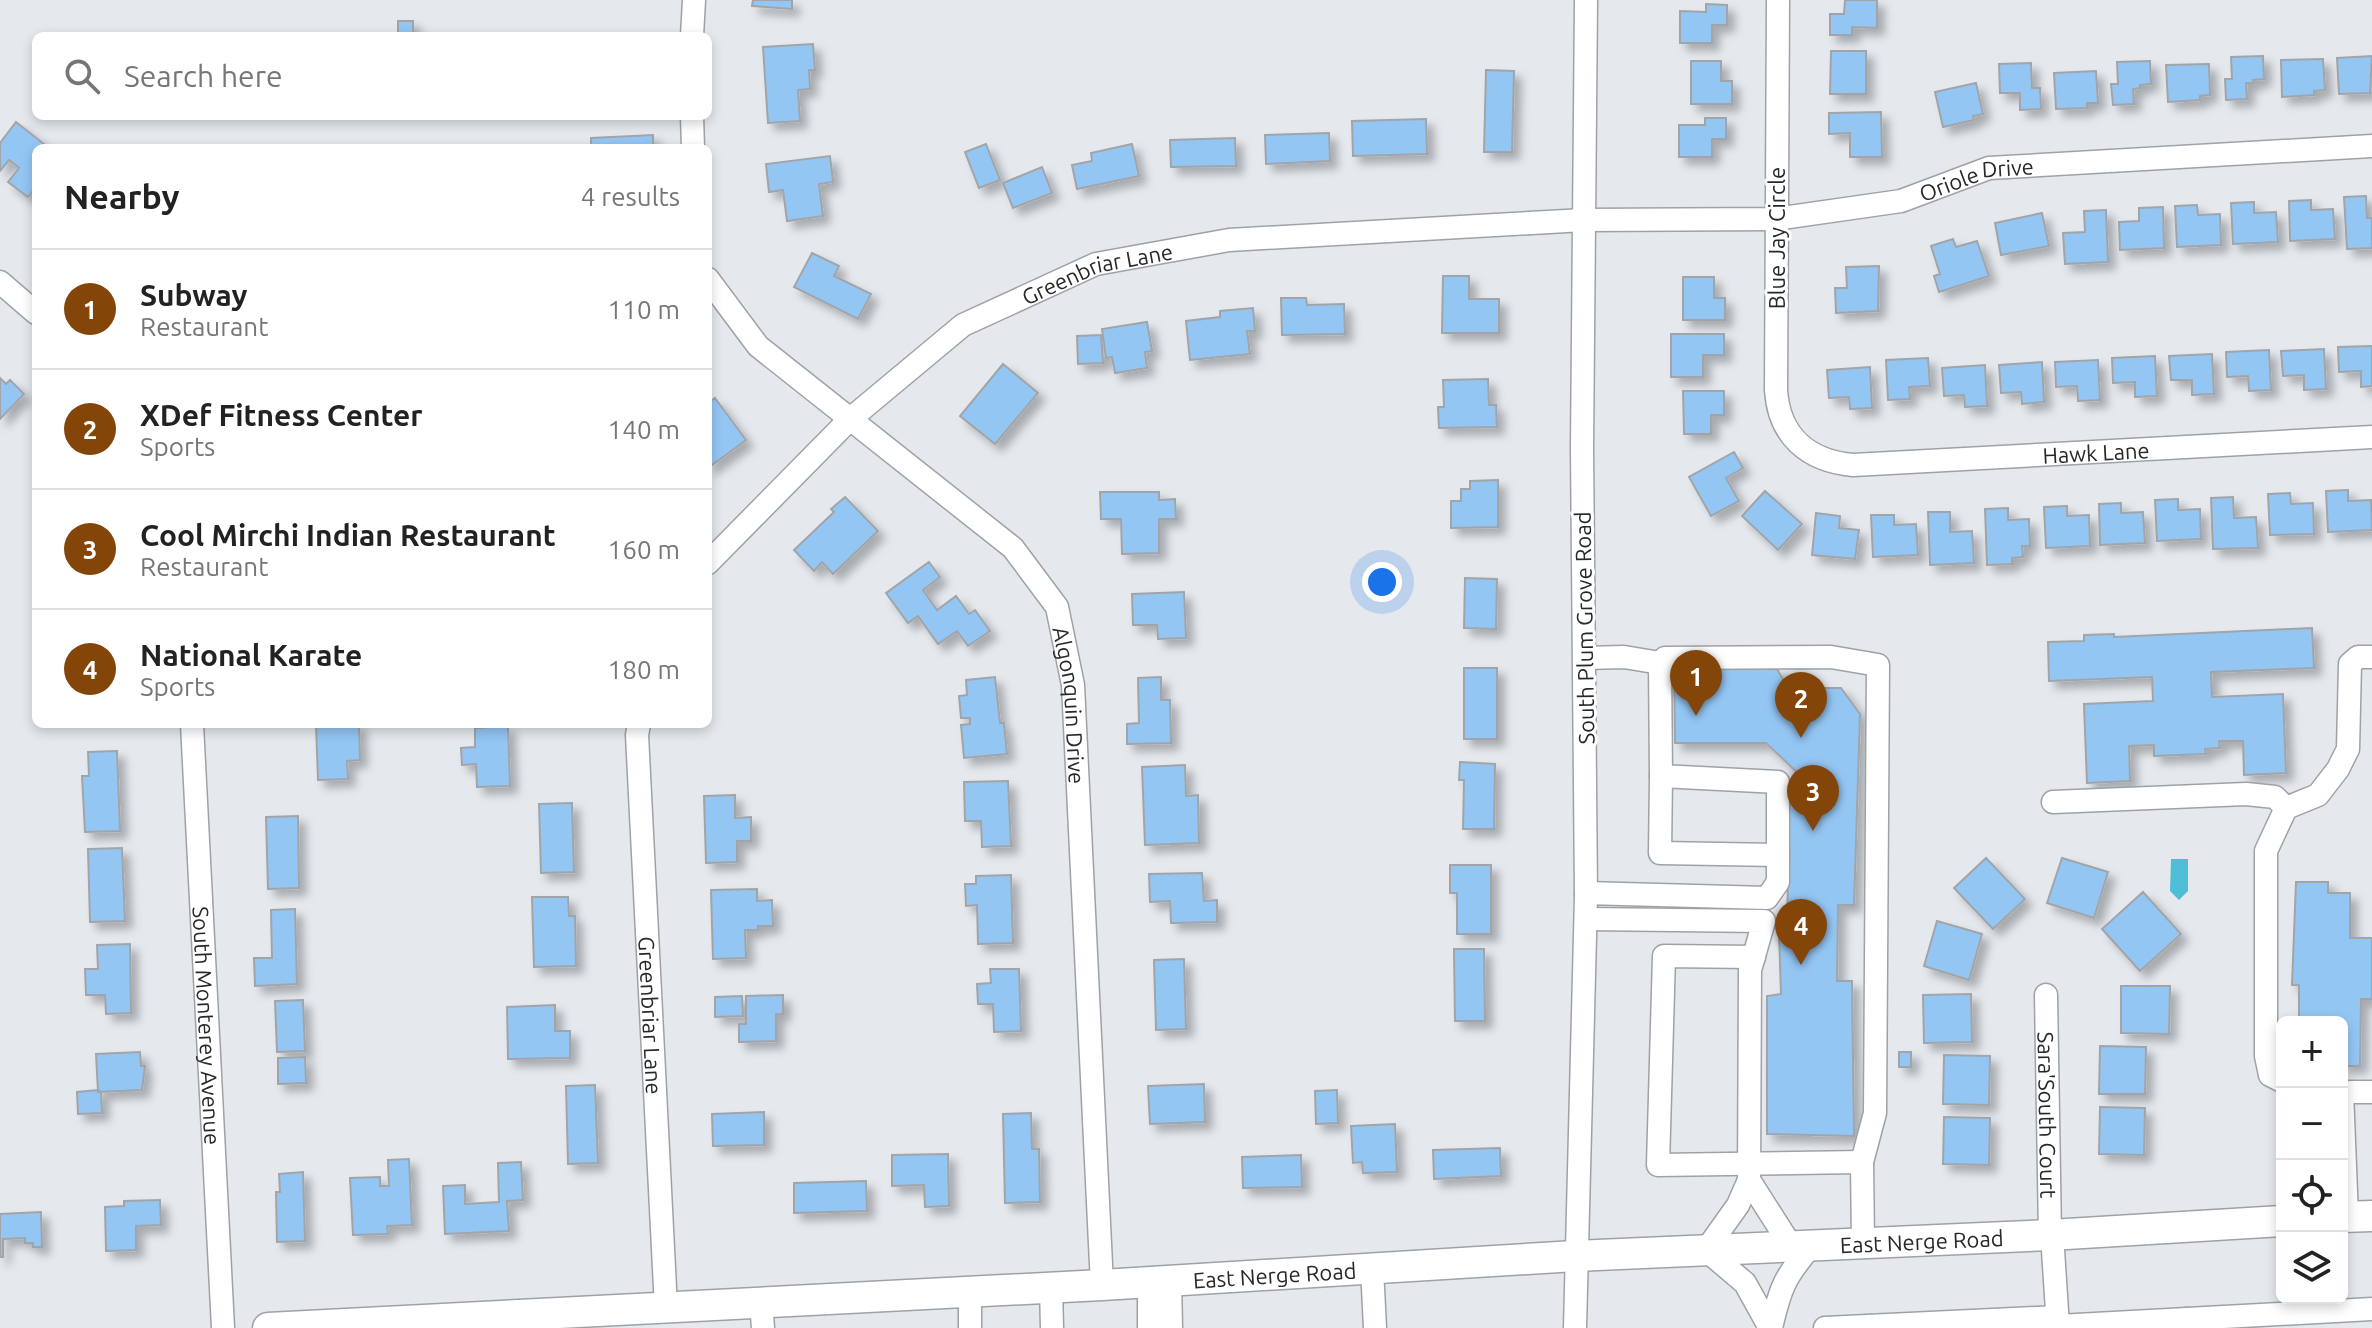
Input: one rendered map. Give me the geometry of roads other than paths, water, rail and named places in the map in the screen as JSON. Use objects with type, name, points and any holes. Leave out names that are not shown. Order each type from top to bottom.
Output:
[{"type":"main road","name":"East Nerge Road","points":[[268,1328],[425,1324],[666,1308],[762,1315],[970,1292],[1575,1256],[2051,1235],[2276,1221]]},
{"type":"street","points":[[692,32],[694,0]]},
{"type":"street","name":"South Plum Grove Road","points":[[1575,1328],[1586,919],[1582,448],[1586,0]]},
{"type":"street","name":"Blue Jay Circle","points":[[1778,0],[1777,403],[1789,432],[1819,459]]},
{"type":"street","points":[[692,120],[693,144]]},
{"type":"street","name":"Oriole Drive","points":[[1584,220],[1776,219],[1901,201],[1989,168],[2372,146]]},
{"type":"street","name":"Greenbriar Lane","points":[[712,559],[849,420],[963,325],[1096,264],[1229,240],[1584,220]]},
{"type":"street","points":[[0,282],[32,310]]},
{"type":"street","name":"Algonquin Drive","points":[[712,284],[758,346],[1013,548],[1057,607],[1073,685],[1102,1285]]},
{"type":"street","name":"Hawk Lane","points":[[1819,459],[1853,465],[2372,437]]},
{"type":"street","points":[[1585,658],[1624,657],[1660,663]]},
{"type":"street","points":[[1778,855],[1660,853],[1660,663],[1665,658],[1831,657],[1878,665],[1875,1113],[1862,1162],[1863,1243]]},
{"type":"street","points":[[2276,1078],[2270,1075],[2266,1056],[2266,851],[2286,808],[2318,795],[2338,769],[2348,749],[2350,664],[2358,657],[2372,657]]},
{"type":"street","name":"South Monterey Avenue","points":[[192,728],[223,1328]]},
{"type":"street","name":"Greenbriar Lane","points":[[638,728],[666,1308]]},
{"type":"street","points":[[1586,893],[1767,898],[1778,882],[1778,782],[1661,776]]},
{"type":"street","points":[[2053,802],[2246,794],[2275,797],[2286,808]]},
{"type":"street","points":[[1586,919],[1764,921],[1750,970],[1749,1172],[1738,1205],[1706,1250],[1745,1283],[1771,1328]]},
{"type":"street","points":[[1754,957],[1664,956],[1658,1165],[1749,1172],[1862,1162]]},
{"type":"street","name":"Sara'South Court","points":[[2046,995],[2051,1235],[2057,1324]]},
{"type":"street","points":[[2348,1092],[2372,1092]]},
{"type":"street","points":[[2348,1149],[2354,1217]]},
{"type":"street","points":[[1749,1172],[1801,1246],[1796,1263],[1779,1291],[1771,1328]]},
{"type":"street","points":[[1372,1268],[1375,1328]]},
{"type":"street","points":[[1149,1328],[1159,1282]]},
{"type":"street","points":[[1159,1282],[1171,1328]]},
{"type":"street","points":[[1051,1288],[1052,1328]]},
{"type":"street","points":[[970,1292],[970,1328]]},
{"type":"street","points":[[1825,1328],[2237,1322],[2361,1315]]},
{"type":"water","points":[[2171,859],[2188,859],[2188,891],[2179,900],[2170,891]]},
{"type":"place","name":"Subway","points":[[1696,716]]},
{"type":"place","name":"XDef Fitness Center","points":[[1801,738]]},
{"type":"place","name":"Cool Mirchi Indian Restaurant","points":[[1813,831]]},
{"type":"place","name":"National Karate","points":[[1801,965]]}]
